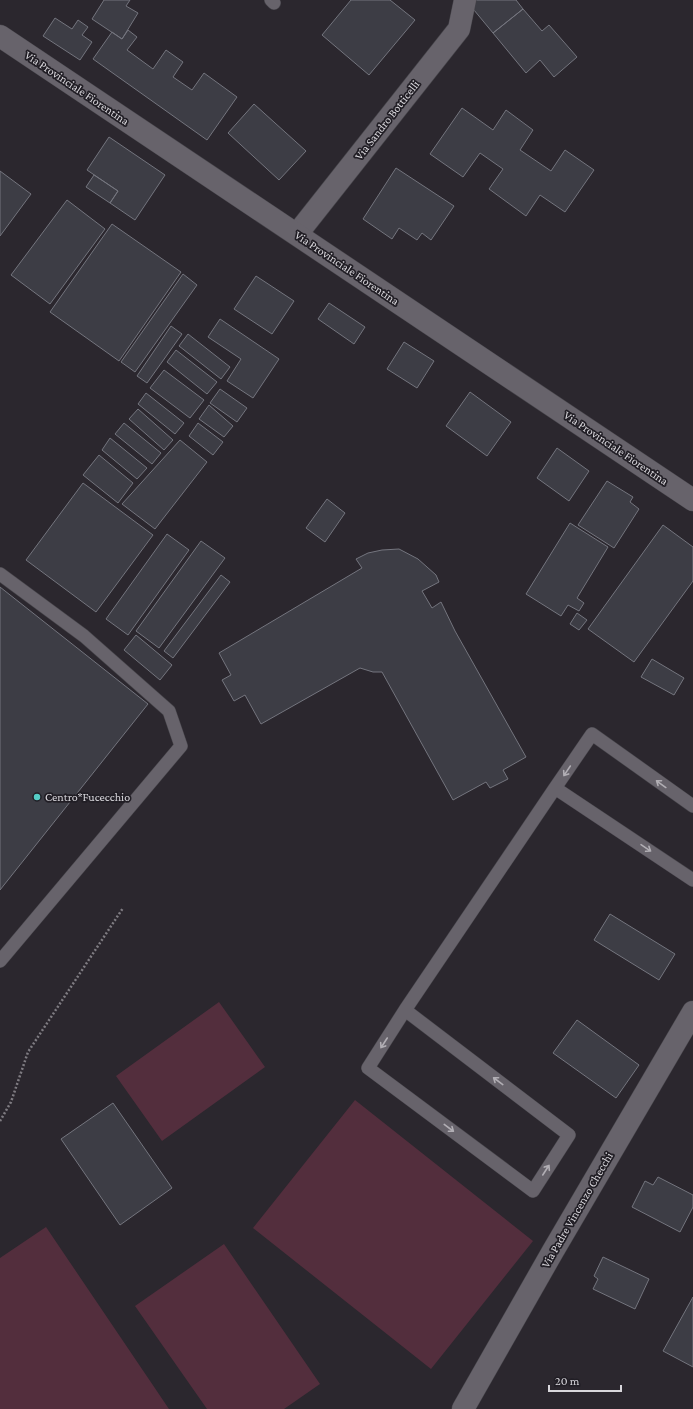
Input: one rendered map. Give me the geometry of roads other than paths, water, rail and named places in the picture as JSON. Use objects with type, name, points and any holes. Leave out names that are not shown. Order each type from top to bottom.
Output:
[{"type":"main road","name":"Via Sandro Botticelli","points":[[297,234],[459,29],[465,0]]},
{"type":"main road","name":"Via Provinciale Fiorentina","points":[[0,36],[693,500]]},
{"type":"main road","name":"Via Padre Vincenzo Checchi","points":[[463,1409],[553,1251],[693,1012]]},
{"type":"lane","points":[[0,574],[84,636],[169,711],[181,746],[0,961]]},
{"type":"lane","points":[[405,1010],[569,1135],[533,1191],[368,1068],[405,1010],[592,734],[693,806]]},
{"type":"lane","points":[[555,788],[693,880]]},
{"type":"place","name":"Centro*Fucecchio","points":[[37,797]]}]
